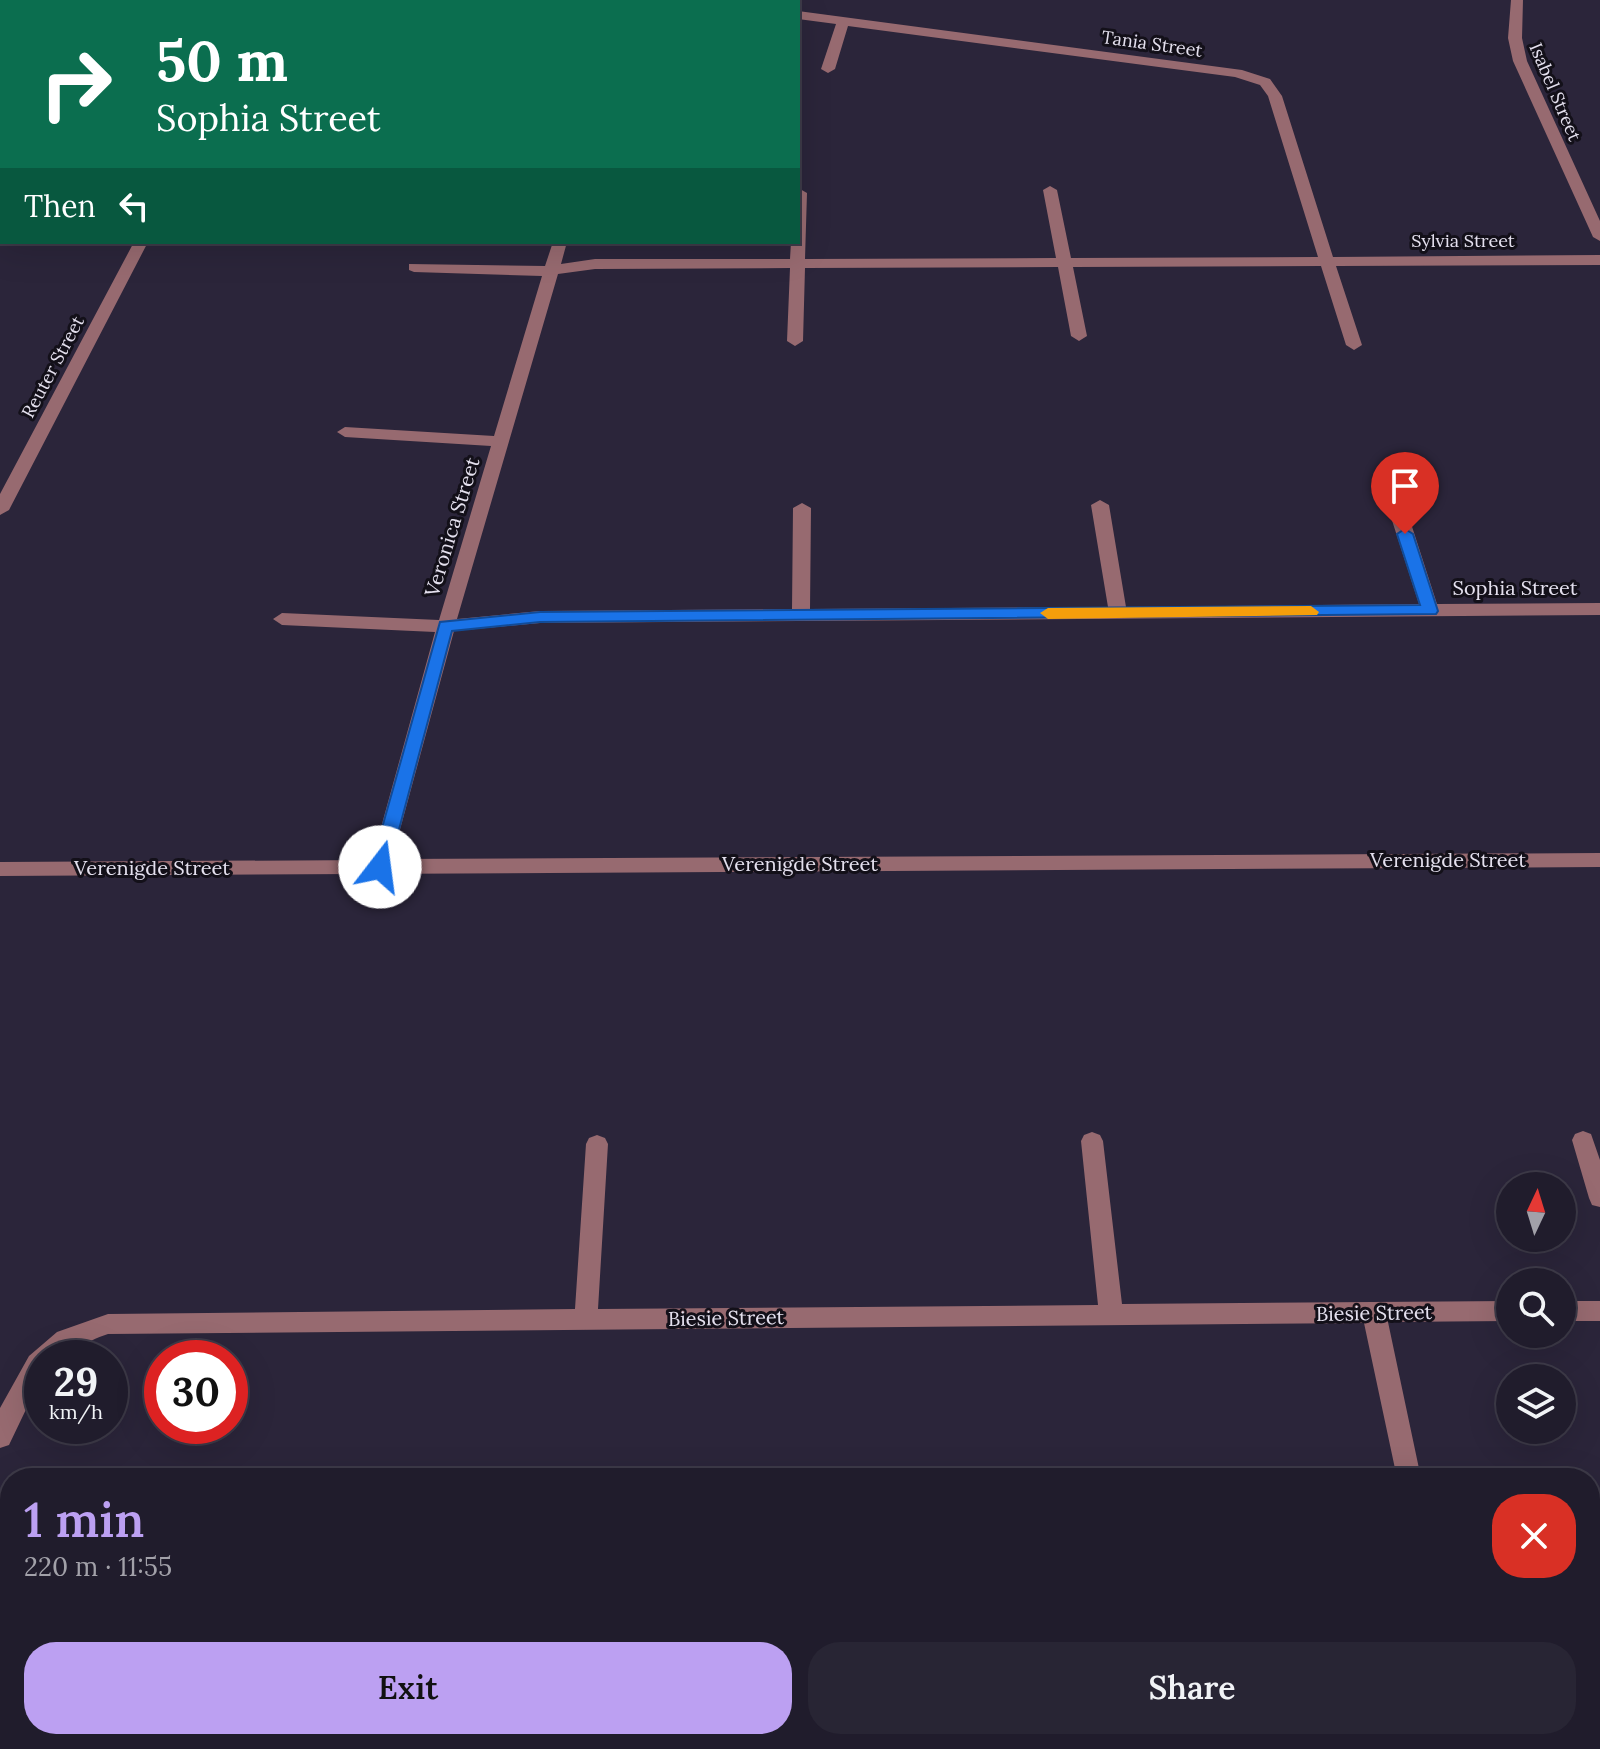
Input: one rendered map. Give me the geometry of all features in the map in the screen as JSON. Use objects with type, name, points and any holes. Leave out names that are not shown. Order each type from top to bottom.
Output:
[{"type":"street","name":"Isabel Street","points":[[1517,0],[1515,38],[1520,61],[1600,237]]},
{"type":"street","name":"Tania Street","points":[[800,15],[1237,73],[1265,82],[1275,96],[1325,261]]},
{"type":"street","points":[[828,69],[843,21]]},
{"type":"street","points":[[1050,190],[1079,336]]},
{"type":"street","name":"Reuter Street","points":[[0,510],[140,244]]},
{"type":"street","name":"Veronica Street","points":[[380,867],[446,626],[559,244]]},
{"type":"street","points":[[795,341],[799,244]]},
{"type":"street","name":"Sylvia Street","points":[[551,270],[595,264],[1600,260]]},
{"type":"street","points":[[1325,261],[1354,345]]},
{"type":"street","points":[[414,267],[530,273],[551,270]]},
{"type":"street","name":"Veronica Street","points":[[345,432],[501,441]]},
{"type":"street","points":[[1100,505],[1118,613]]},
{"type":"street","points":[[801,615],[802,508]]},
{"type":"street","name":"Sophia Street","points":[[1397,508],[1430,611]]},
{"type":"street","name":"Sophia Street","points":[[446,626],[540,617],[1600,609]]},
{"type":"street","name":"Veronica Street","points":[[282,619],[446,626]]},
{"type":"street","name":"Verenigde Street","points":[[0,869],[1600,860]]},
{"type":"street","points":[[1583,1140],[1600,1198]]},
{"type":"street","points":[[1092,1141],[1111,1315]]},
{"type":"street","points":[[586,1320],[597,1144]]},
{"type":"street","name":"Biesie Street","points":[[0,1437],[23,1381],[34,1364],[68,1337],[108,1324],[1496,1311]]},
{"type":"street","points":[[1576,1311],[1600,1311]]},
{"type":"street","points":[[1374,1313],[1407,1468]]},
{"type":"slow traffic","points":[[1048,613],[1311,612]]},
{"type":"route","points":[[380,867],[446,626],[540,617],[1430,611],[1405,534]]}]
